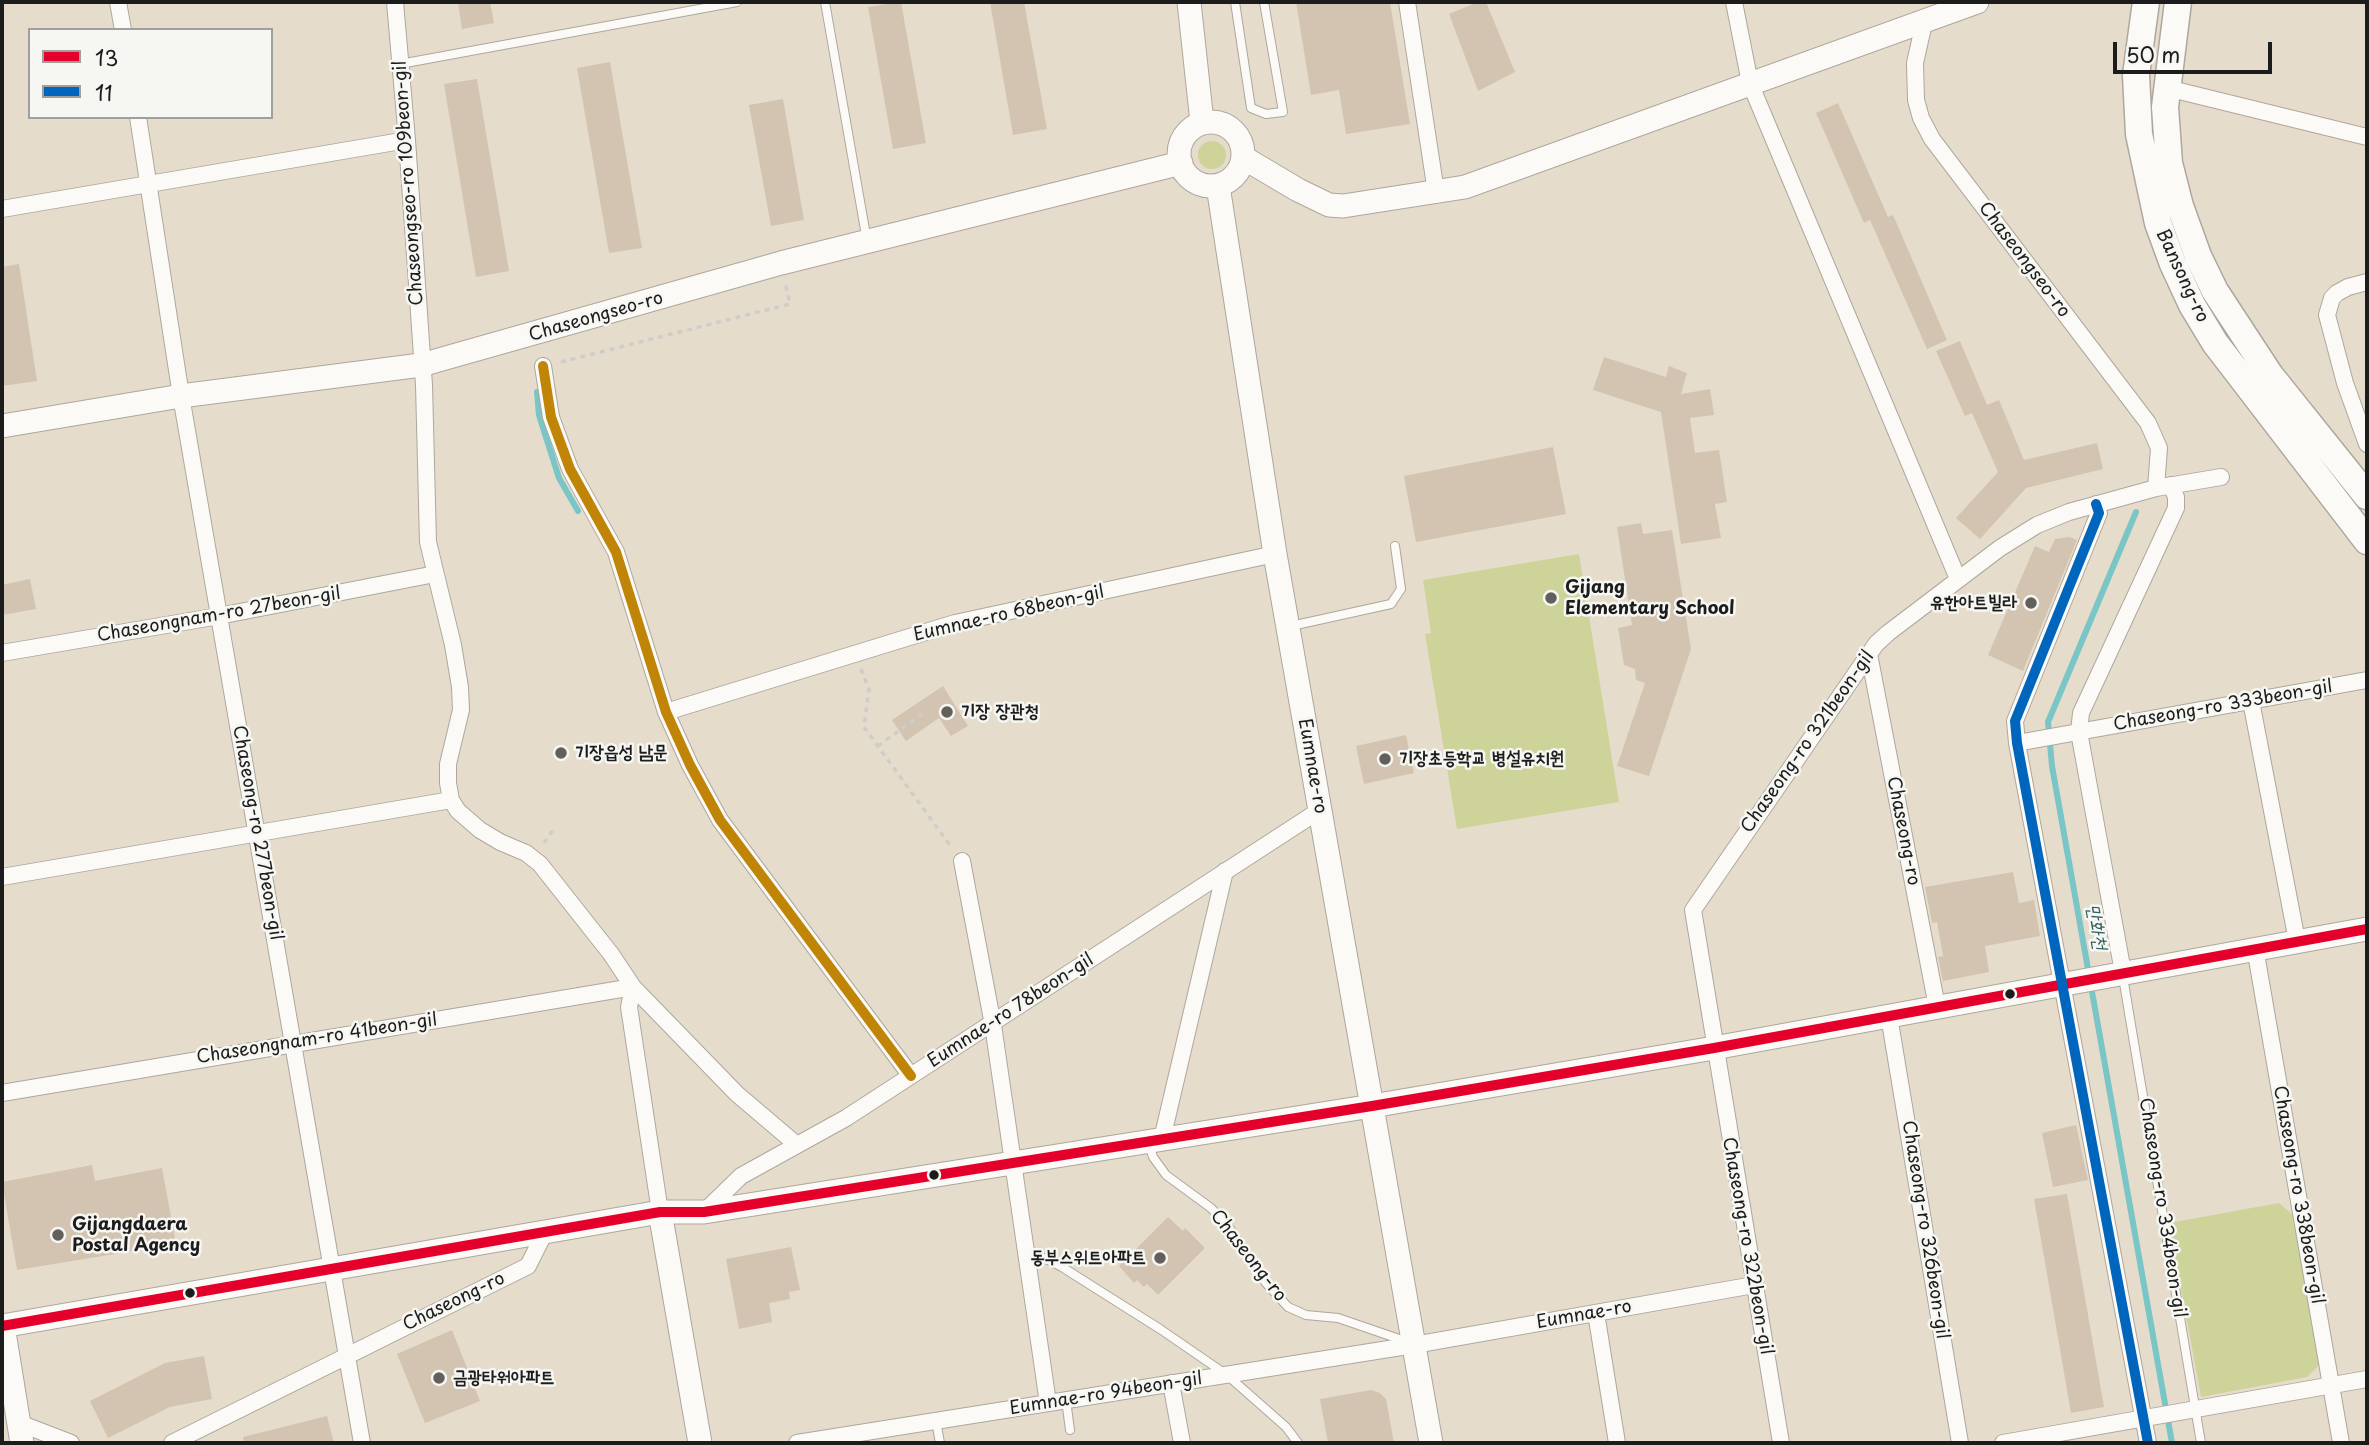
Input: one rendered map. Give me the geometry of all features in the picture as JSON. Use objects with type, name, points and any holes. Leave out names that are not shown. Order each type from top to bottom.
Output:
[{"type":"main road","points":[[1189,2],[1202,122]]},
{"type":"main road","points":[[1244,158],[1329,205],[1343,206],[1436,192],[1490,178],[1978,2]]},
{"type":"main road","name":"Bansong-ro","points":[[2146,2],[2136,75],[2140,134],[2148,184],[2173,264],[2192,305],[2215,343],[2367,541]]},
{"type":"main road","name":"Bansong-ro","points":[[2178,2],[2165,107],[2169,163],[2180,206],[2198,256],[2215,291],[2270,375],[2367,496]]},
{"type":"main road","points":[[1216,120],[1228,125],[1242,142],[1244,158],[1239,171],[1230,180],[1218,186],[1204,187],[1192,181],[1182,170],[1179,155],[1183,139],[1192,128],[1202,122],[1216,120]]},
{"type":"main road","name":"Chaseongseo-ro","points":[[2,426],[181,396],[421,365],[781,263],[1181,163]]},
{"type":"main road","name":"Eumnae-ro","points":[[1218,186],[1275,554],[1431,1443]]},
{"type":"main road","points":[[21,1438],[2,1324],[660,1212],[704,1212],[1714,1048],[2367,929]]},
{"type":"main road","points":[[660,1212],[700,1443]]},
{"type":"street","points":[[118,2],[123,28]]},
{"type":"street","name":"Chaseongseo-ro 109beon-gil","points":[[395,2],[424,385],[428,542],[453,645],[460,687],[461,710],[448,764],[451,800]]},
{"type":"street","points":[[1407,2],[1436,192]]},
{"type":"street","points":[[1734,2],[1750,83],[1958,579]]},
{"type":"street","name":"Chaseongseo-ro","points":[[1923,23],[1915,64],[1916,100],[1921,118],[1932,139],[2148,423],[2159,447],[2163,486]]},
{"type":"street","points":[[2167,88],[2367,137]]},
{"type":"street","name":"Chaseong-ro 277beon-gil","points":[[138,119],[181,396],[332,1269]]},
{"type":"street","points":[[2,209],[407,140]]},
{"type":"street","points":[[2367,282],[2337,293],[2332,298],[2327,315],[2345,383],[2367,445]]},
{"type":"street","points":[[544,366],[551,417],[570,469],[616,552],[666,712],[720,820],[911,1076]]},
{"type":"street","name":"Chaseong-ro 321beon-gil","points":[[1714,1048],[1692,910],[1876,644],[1958,579],[2037,524],[2096,504],[2163,486],[2221,477]]},
{"type":"street","points":[[2119,973],[2071,733],[2176,508],[2176,497],[2163,486]]},
{"type":"street","points":[[2096,504],[2099,513],[2015,721],[2024,741],[2150,1417],[2148,1443]]},
{"type":"street","name":"Eumnae-ro 68beon-gil","points":[[666,712],[955,623],[1275,554]]},
{"type":"street","name":"Chaseongnam-ro 27beon-gil","points":[[2,653],[435,575]]},
{"type":"street","name":"Chaseong-ro","points":[[1869,654],[1937,1007]]},
{"type":"street","name":"Chaseong-ro 333beon-gil","points":[[2024,741],[2367,680]]},
{"type":"street","points":[[2251,701],[2297,940]]},
{"type":"street","points":[[2,877],[451,800],[458,811],[480,830],[526,853],[540,864],[634,987],[737,1094],[797,1145]]},
{"type":"street","name":"Eumnae-ro 78beon-gil","points":[[704,1212],[741,1177],[846,1118],[1320,810]]},
{"type":"street","points":[[962,862],[993,1024],[1048,1403]]},
{"type":"street","points":[[1155,1140],[1225,871]]},
{"type":"street","name":"Chaseong-ro 338beon-gil","points":[[2255,948],[2341,1443]]},
{"type":"street","points":[[634,987],[629,1007],[660,1212]]},
{"type":"street","name":"Chaseongnam-ro 41beon-gil","points":[[2,1093],[634,987]]},
{"type":"street","name":"Chaseong-ro 326beon-gil","points":[[1889,1016],[1961,1443]]},
{"type":"street","name":"Chaseong-ro 322beon-gil","points":[[1714,1048],[1781,1443]]},
{"type":"street","name":"Chaseong-ro","points":[[172,1443],[528,1266],[545,1232]]},
{"type":"street","points":[[332,1269],[362,1443]]},
{"type":"street","name":"Eumnae-ro","points":[[1414,1345],[1754,1285]]},
{"type":"street","points":[[1596,1313],[1618,1443]]},
{"type":"street","name":"Eumnae-ro 94beon-gil","points":[[797,1443],[1414,1345]]},
{"type":"street","points":[[2003,1443],[2367,1379]]},
{"type":"street","points":[[1171,1384],[1182,1443]]},
{"type":"street","points":[[21,1438],[71,1443]]},
{"type":"lane","points":[[400,64],[737,2]]},
{"type":"lane","points":[[825,2],[867,241]]},
{"type":"lane","points":[[1235,2],[1251,108],[1266,114],[1283,112],[1264,2]]},
{"type":"lane","points":[[1288,627],[1391,604],[1401,589],[1395,546]]},
{"type":"lane","name":"Chaseong-ro 334beon-gil","points":[[2119,973],[2191,1410],[2201,1443]]},
{"type":"lane","name":"Chaseong-ro","points":[[1155,1140],[1158,1165],[1173,1180],[1211,1208],[1228,1226],[1266,1283],[1288,1307],[1306,1315],[1338,1318],[1414,1345]]},
{"type":"lane","points":[[1026,1253],[1044,1258],[1062,1268],[1160,1329],[1227,1375],[1286,1427],[1298,1443]]},
{"type":"lane","points":[[1066,1400],[1070,1430]]},
{"type":"lane","points":[[936,1421],[940,1443]]},
{"type":"path","points":[[544,366],[790,304],[781,263]]},
{"type":"path","points":[[855,654],[869,689],[864,727],[962,862]]},
{"type":"path","points":[[878,746],[922,714]]},
{"type":"green space","points":[[1212,141],[1222,145],[1226,155],[1222,165],[1212,169],[1202,165],[1198,155],[1202,145]]},
{"type":"green space","points":[[1579,554],[1619,802],[1457,829],[1425,634],[1431,633],[1423,580]]},
{"type":"green space","points":[[2279,1203],[2293,1215],[2320,1364],[2307,1377],[2201,1397],[2169,1223]]},
{"type":"building","points":[[458,2],[490,2],[494,23],[462,29]]},
{"type":"building","points":[[901,2],[926,143],[893,149],[868,7]]},
{"type":"building","points":[[990,2],[1024,2],[1047,129],[1013,135]]},
{"type":"building","points":[[1296,2],[1390,2],[1410,124],[1346,134],[1339,90],[1311,95]]},
{"type":"building","points":[[1478,2],[1486,2],[1515,72],[1478,91],[1449,14]]},
{"type":"building","points":[[610,62],[642,248],[609,253],[577,68]]},
{"type":"building","points":[[477,79],[509,271],[476,277],[444,84]]},
{"type":"building","points":[[783,99],[804,220],[771,226],[749,105]]},
{"type":"building","points":[[1838,103],[1888,217],[1893,215],[1947,340],[1927,349],[1870,220],[1864,223],[1816,113]]},
{"type":"building","points":[[19,264],[37,381],[2,386],[2,267]]},
{"type":"building","points":[[1960,341],[1987,405],[1999,400],[2024,460],[2097,443],[2103,469],[2026,488],[1980,539],[1956,518],[1998,472],[1972,413],[1965,416],[1936,351]]},
{"type":"building","points":[[1604,357],[1666,377],[1669,366],[1687,373],[1681,394],[1710,389],[1714,415],[1690,418],[1695,453],[1719,450],[1727,502],[1715,504],[1721,538],[1681,544],[1661,412],[1593,390]]},
{"type":"building","points":[[1553,447],[1566,514],[1416,542],[1404,476]]},
{"type":"building","points":[[1641,523],[1643,534],[1672,530],[1691,649],[1649,776],[1617,766],[1645,683],[1636,680],[1635,669],[1624,665],[1618,628],[1632,625],[1617,527]]},
{"type":"building","name":"유한아트빌라","points":[[2070,537],[2077,540],[2023,671],[1988,655],[2035,546],[2049,552],[2055,539]]},
{"type":"building","points":[[30,579],[36,609],[2,615],[2,585]]},
{"type":"building","points":[[943,686],[968,726],[951,736],[939,718],[906,741],[892,720]]},
{"type":"building","name":"기장초등학교 병설유치원","points":[[1406,735],[1414,773],[1364,784],[1356,746]]},
{"type":"building","points":[[2013,872],[2019,903],[2034,900],[2040,936],[1985,946],[1989,972],[1943,981],[1938,957],[1943,956],[1937,922],[1932,923],[1925,887]]},
{"type":"building","points":[[2076,1125],[2088,1180],[2053,1187],[2042,1133]]},
{"type":"building","points":[[92,1165],[95,1181],[162,1168],[176,1244],[17,1270],[2,1182]]},
{"type":"building","points":[[2067,1194],[2104,1407],[2071,1413],[2034,1199]]},
{"type":"building","name":"동부스위트아파트","points":[[1168,1217],[1183,1231],[1185,1228],[1205,1248],[1158,1295],[1147,1284],[1144,1287],[1137,1280],[1134,1283],[1119,1266]]},
{"type":"building","points":[[791,1247],[800,1290],[789,1292],[790,1299],[769,1303],[772,1322],[739,1329],[726,1259]]},
{"type":"building","name":"금광타워아파트","points":[[452,1330],[480,1401],[425,1423],[397,1354]]},
{"type":"building","points":[[204,1356],[212,1399],[170,1407],[108,1438],[90,1401],[165,1363]]},
{"type":"building","points":[[1371,1390],[1386,1399],[1394,1443],[1328,1443],[1320,1399]]},
{"type":"building","points":[[327,1416],[334,1443],[244,1443],[243,1437]]},
{"type":"waterway","points":[[537,392],[539,415],[559,478],[578,511]]},
{"type":"waterway","name":"만화천","points":[[2136,512],[2048,722],[2052,766],[2172,1443]]},
{"type":"transit line","points":[[543,366],[551,417],[570,469],[616,552],[666,712],[690,765],[720,820],[911,1076]]},
{"type":"transit line","name":"11","points":[[2096,504],[2099,513],[2015,721],[2148,1443]]},
{"type":"transit line","name":"13","points":[[2,1326],[660,1212],[704,1212],[1372,1106],[1714,1048],[2367,929]]},
{"type":"place","name":"Gijang Elementary School","points":[[1551,598]]},
{"type":"place","name":"유한아트빌라","points":[[2031,603]]},
{"type":"place","name":"기장 장관청","points":[[947,712]]},
{"type":"place","name":"기장읍성 남문","points":[[561,753]]},
{"type":"place","name":"기장초등학교 병설유치원","points":[[1385,759]]},
{"type":"place","name":"Gijangdaera Postal Agency","points":[[58,1235]]},
{"type":"place","name":"동부스위트아파트","points":[[1160,1258]]},
{"type":"place","name":"금광타워아파트","points":[[439,1378]]}]
